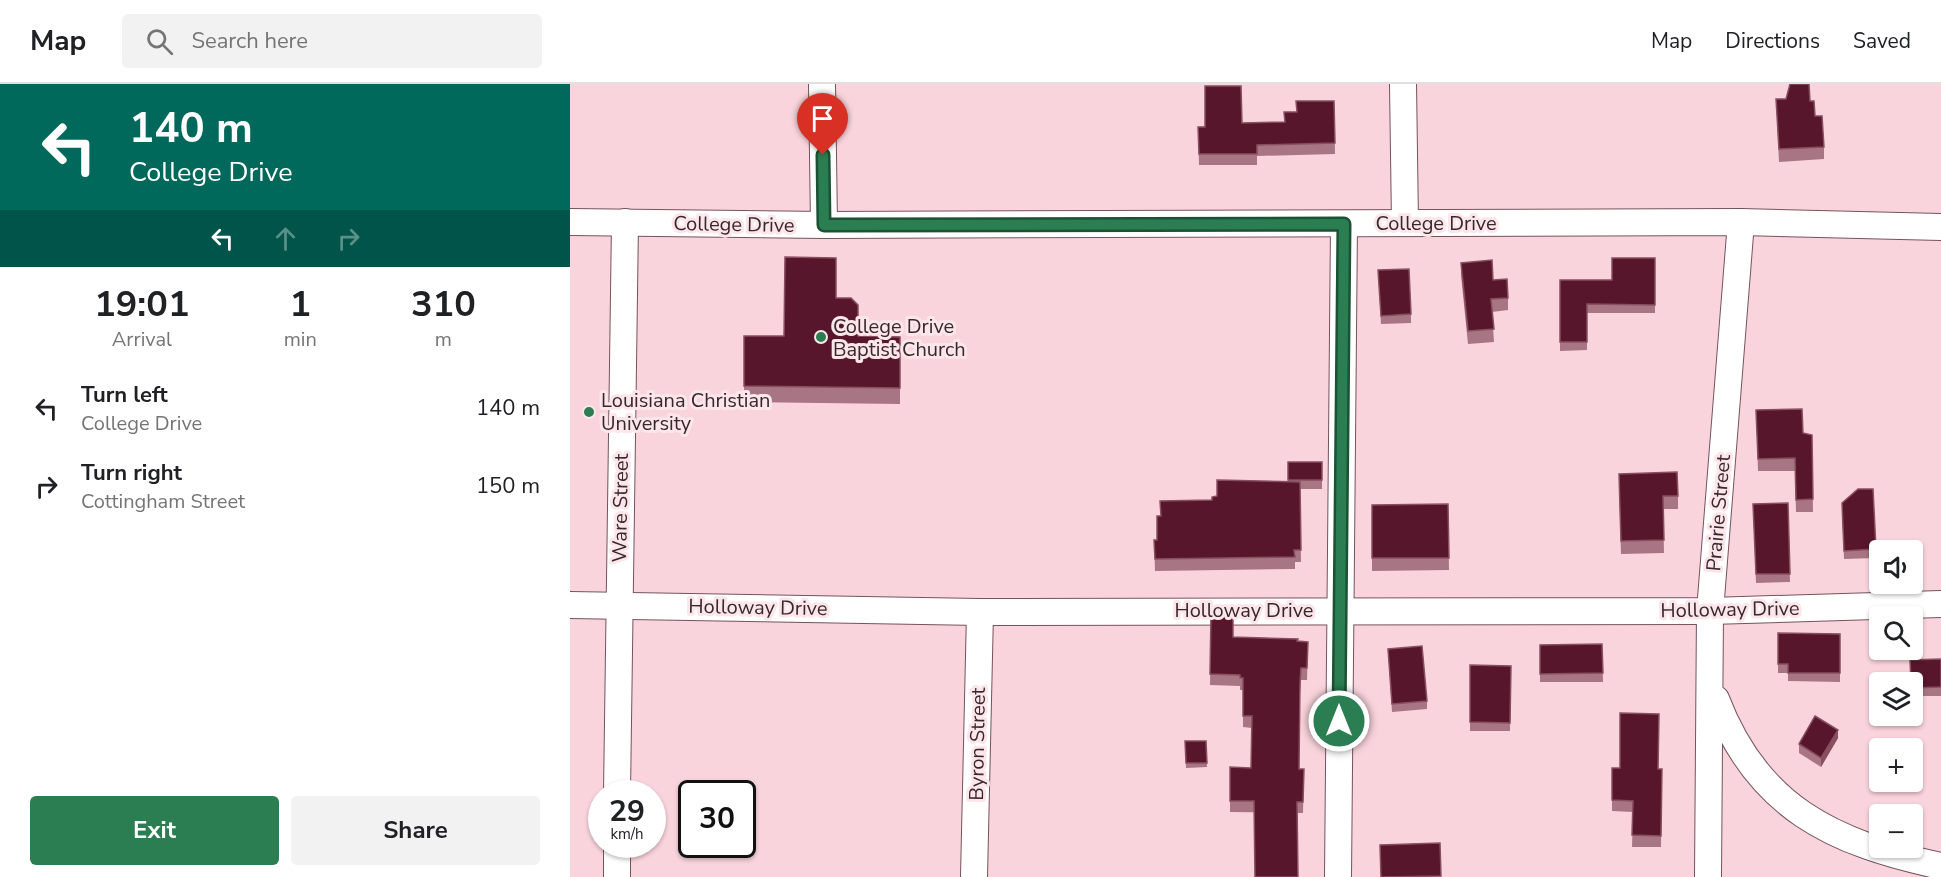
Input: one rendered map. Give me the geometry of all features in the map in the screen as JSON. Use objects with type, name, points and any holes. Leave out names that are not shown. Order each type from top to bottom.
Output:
[{"type":"street","points":[[822,84],[824,225]]},
{"type":"street","points":[[1403,84],[1405,223]]},
{"type":"street","name":"College Drive","points":[[570,222],[824,225],[1741,222],[1941,227]]},
{"type":"street","name":"Ware Street","points":[[617,780],[625,222]]},
{"type":"street","name":"Prairie Street","points":[[1708,877],[1710,611],[1741,222]]},
{"type":"street","points":[[1338,877],[1344,224]]},
{"type":"street","name":"Holloway Drive","points":[[570,605],[981,612],[1710,611],[1941,604]]},
{"type":"street","name":"Byron Street","points":[[974,877],[981,612]]},
{"type":"street","points":[[1710,684],[1727,729],[1747,762],[1772,791],[1795,810],[1841,835],[1911,860],[1941,867]]},
{"type":"street","points":[[616,877],[617,858]]},
{"type":"building","points":[[1790,84],[1809,84],[1810,101],[1814,101],[1815,116],[1822,116],[1824,147],[1779,149],[1776,99],[1786,99]]},
{"type":"building","points":[[1205,86],[1241,86],[1242,123],[1285,122],[1284,112],[1297,112],[1296,101],[1334,101],[1335,143],[1257,145],[1257,154],[1199,154],[1198,127],[1205,127]]},
{"type":"building","name":"College Drive Baptist Church","points":[[785,257],[836,258],[836,298],[851,298],[858,305],[858,336],[900,337],[900,388],[744,386],[744,336],[784,336]]},
{"type":"building","points":[[1612,258],[1655,258],[1655,305],[1587,304],[1587,342],[1560,342],[1560,280],[1612,280]]},
{"type":"building","points":[[1492,260],[1493,280],[1507,279],[1508,298],[1491,299],[1494,329],[1468,331],[1461,263]]},
{"type":"building","points":[[1409,269],[1411,314],[1381,316],[1378,270]]},
{"type":"building","points":[[1802,409],[1803,433],[1812,435],[1813,499],[1796,500],[1795,458],[1758,459],[1756,410]]},
{"type":"building","points":[[1288,462],[1322,462],[1322,480],[1288,480]]},
{"type":"building","points":[[1677,472],[1678,496],[1663,496],[1664,540],[1621,541],[1619,474]]},
{"type":"building","points":[[1217,480],[1300,482],[1301,550],[1294,550],[1295,557],[1155,559],[1154,540],[1157,540],[1157,516],[1161,516],[1160,501],[1212,500],[1212,497],[1217,496]]},
{"type":"building","points":[[1858,489],[1873,489],[1876,540],[1869,540],[1869,549],[1844,551],[1842,503]]},
{"type":"building","points":[[1788,503],[1790,574],[1756,574],[1753,504]]},
{"type":"building","points":[[1448,504],[1449,558],[1372,558],[1372,505]]},
{"type":"building","points":[[1211,615],[1233,615],[1233,637],[1298,639],[1297,641],[1308,642],[1307,668],[1301,668],[1300,683],[1299,769],[1304,769],[1303,802],[1297,802],[1298,877],[1255,877],[1254,801],[1230,801],[1230,767],[1251,768],[1252,716],[1243,716],[1243,678],[1240,678],[1240,675],[1210,674]]},
{"type":"building","points":[[1778,633],[1840,634],[1840,673],[1788,673],[1788,664],[1778,664]]},
{"type":"building","points":[[1602,644],[1603,673],[1540,674],[1540,645]]},
{"type":"building","points":[[1422,646],[1427,701],[1392,704],[1388,649]]},
{"type":"building","points":[[1941,659],[1941,687],[1923,688],[1923,672],[1911,672],[1910,660]]},
{"type":"building","points":[[1470,665],[1511,666],[1510,723],[1470,722]]},
{"type":"building","points":[[1620,713],[1659,714],[1658,769],[1662,769],[1661,836],[1632,835],[1633,801],[1612,800],[1612,768],[1620,768]]},
{"type":"building","points":[[1815,716],[1838,730],[1821,758],[1799,744]]},
{"type":"building","points":[[1185,741],[1206,741],[1207,763],[1186,763]]},
{"type":"building","points":[[1440,843],[1441,876],[1381,877],[1380,845]]},
{"type":"place","name":"College Drive Baptist Church","points":[[821,337]]},
{"type":"place","name":"Louisiana Christian University","points":[[589,412]]},
{"type":"route","points":[[823,155],[824,225],[1344,224],[1339,721]]}]
